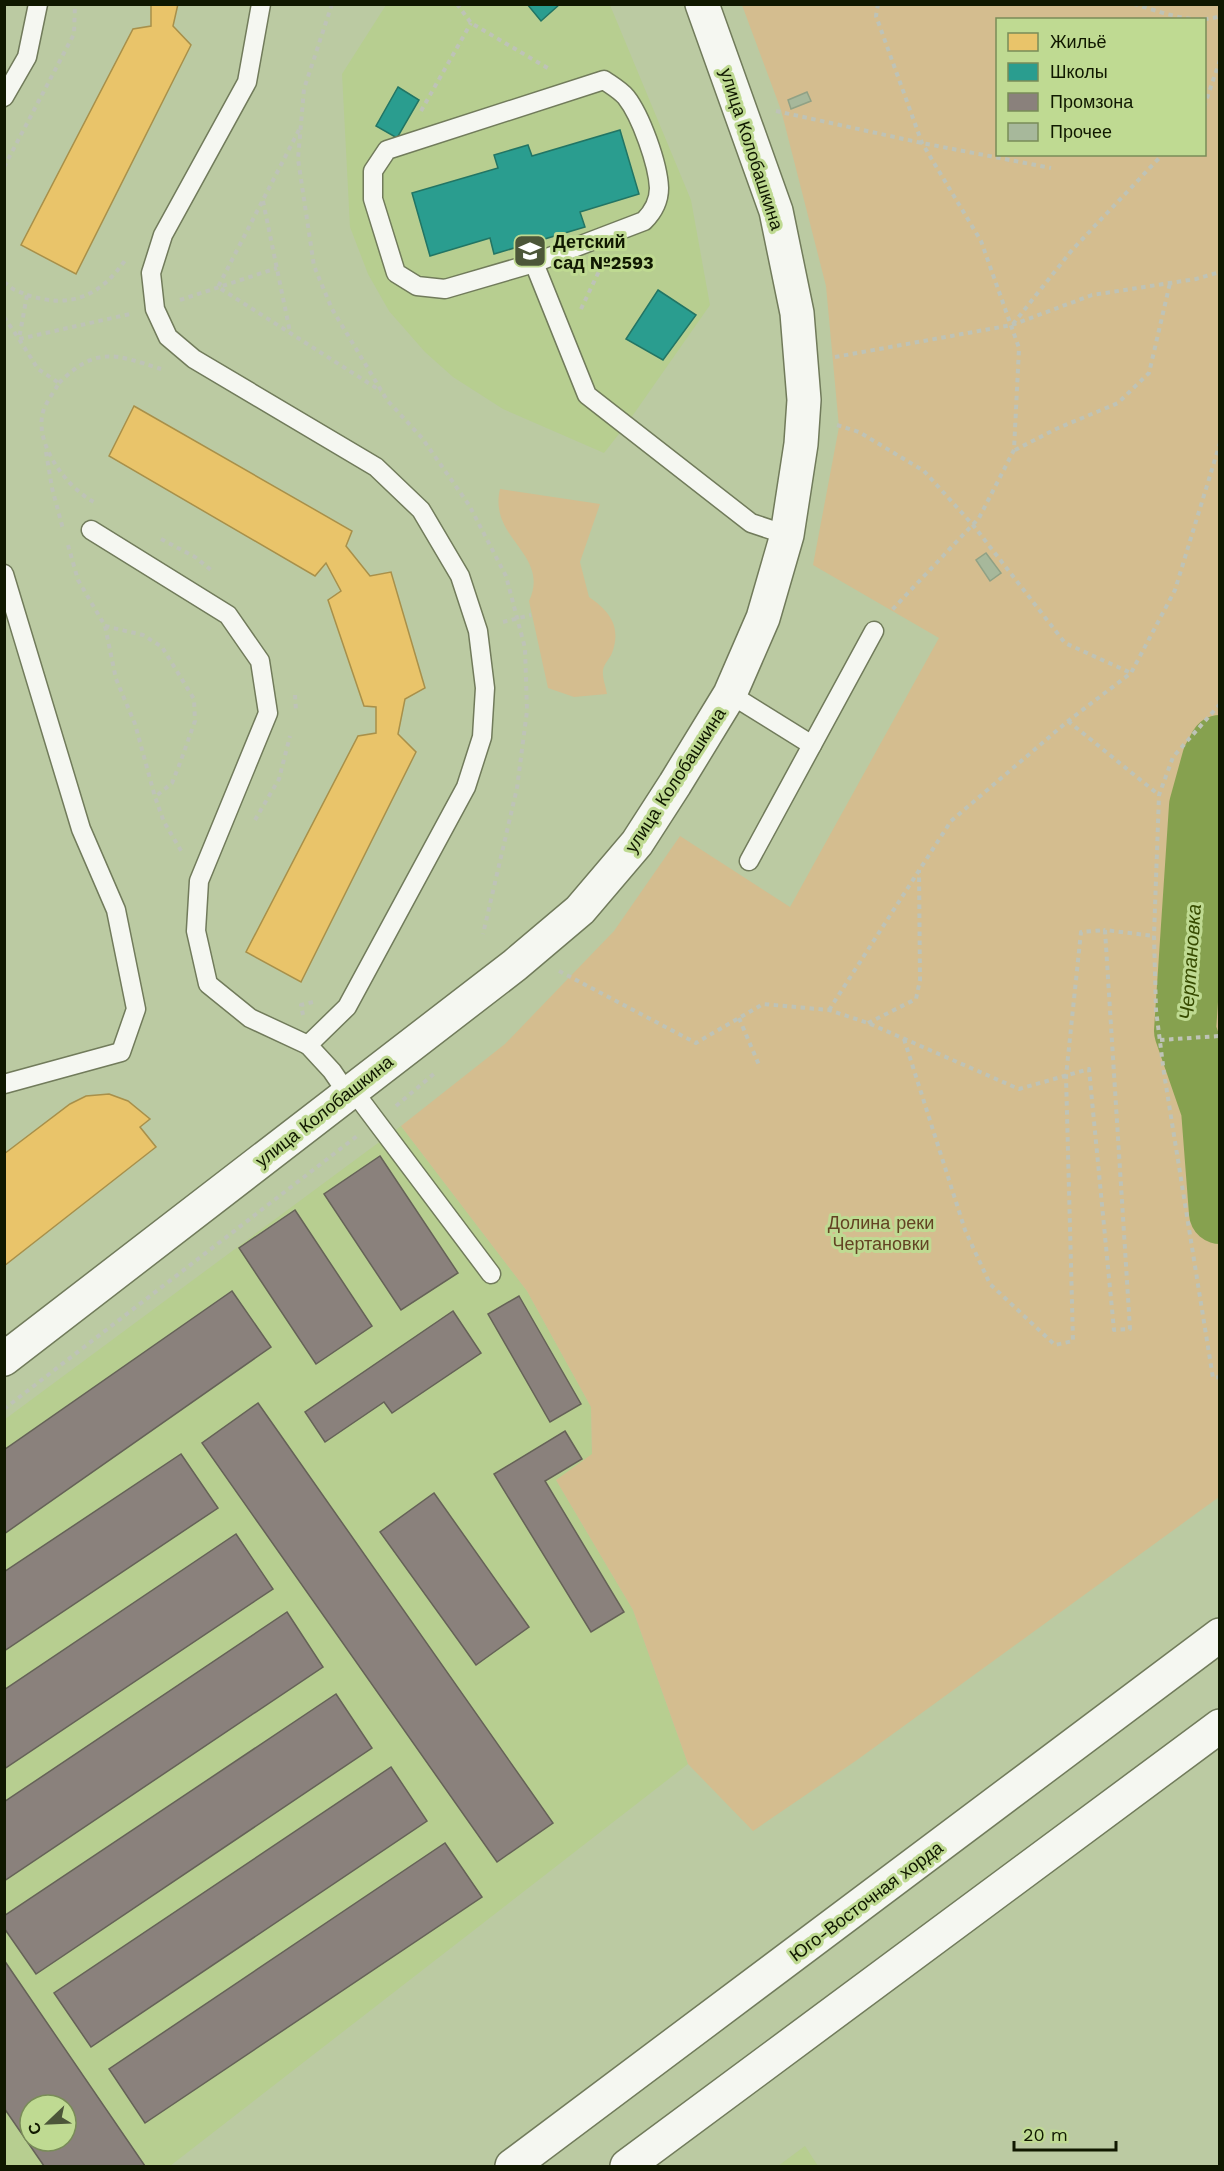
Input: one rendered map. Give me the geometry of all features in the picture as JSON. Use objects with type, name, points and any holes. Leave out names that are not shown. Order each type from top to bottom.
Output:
[{"type":"street","name":"улица Колобашкина","points":[[4,1359],[515,965],[580,910],[637,843],[730,694],[763,618],[788,535],[801,444],[804,400],[797,312],[776,211],[702,4]]},
{"type":"street","name":"Юго-Восточная хорда","points":[[512,2166],[1220,1635]]},
{"type":"street","points":[[627,2166],[1220,1726]]},
{"type":"lane","points":[[4,97],[27,57],[38,4]]},
{"type":"lane","points":[[261,4],[248,82],[163,235],[151,273],[155,309],[168,338],[194,359],[376,467],[421,510],[460,576],[478,631],[485,688],[482,737],[466,788],[347,1007],[308,1045]]},
{"type":"lane","points":[[604,80],[624,95],[636,112],[655,168],[659,190],[654,212],[644,221],[534,263],[445,290],[417,286],[396,273],[373,199],[373,171],[387,150],[582,87],[604,80]]},
{"type":"lane","points":[[534,263],[586,395],[752,523],[788,535]]},
{"type":"lane","points":[[92,530],[228,615],[260,661],[268,713],[199,881],[196,931],[208,984],[250,1018],[308,1045],[350,1091],[491,1274]]},
{"type":"lane","points":[[4,574],[81,829],[116,910],[136,1009],[121,1052],[4,1084]]},
{"type":"lane","points":[[750,861],[874,631]]},
{"type":"lane","points":[[730,694],[812,744]]},
{"type":"path","points":[[4,167],[74,34],[75,4]]},
{"type":"path","points":[[332,4],[304,89],[298,159],[314,266],[332,309],[383,392],[422,438],[469,505],[506,576],[525,648],[527,711],[517,788],[483,934]]},
{"type":"path","points":[[457,4],[471,23],[582,87]]},
{"type":"path","points":[[874,631],[974,525],[1014,450],[1018,348],[1012,325],[981,241],[922,143],[876,16],[878,4]]},
{"type":"path","points":[[1134,4],[1186,18],[1220,16]]},
{"type":"path","points":[[402,145],[471,23]]},
{"type":"path","points":[[1206,101],[1220,60]]},
{"type":"path","points":[[775,110],[922,143],[1051,168]]},
{"type":"path","points":[[218,287],[301,127]]},
{"type":"path","points":[[1012,325],[1072,250],[1161,156]]},
{"type":"path","points":[[263,200],[290,333]]},
{"type":"path","points":[[565,342],[619,231]]},
{"type":"path","points":[[19,339],[155,309],[277,268]]},
{"type":"path","points":[[825,359],[1012,325],[1092,295],[1170,283],[1220,272]]},
{"type":"path","points":[[4,282],[27,295],[19,339]]},
{"type":"path","points":[[1014,450],[1056,429],[1118,403],[1149,373],[1170,283]]},
{"type":"path","points":[[218,287],[383,392]]},
{"type":"path","points":[[4,317],[38,369],[59,383]]},
{"type":"path","points":[[165,370],[102,354],[77,365],[59,383],[43,413],[52,488],[78,580],[105,626],[116,679],[135,724],[164,822],[199,881]]},
{"type":"path","points":[[830,422],[859,432],[924,471],[974,525],[1065,643],[1131,672]]},
{"type":"path","points":[[829,1010],[951,821],[1068,721],[1131,672],[1175,590],[1220,443]]},
{"type":"path","points":[[46,448],[63,477],[84,497],[104,508]]},
{"type":"path","points":[[154,535],[195,557],[220,577]]},
{"type":"path","points":[[105,626],[143,634],[162,647],[194,699],[195,721],[180,764],[172,783],[155,797]]},
{"type":"path","points":[[294,688],[297,707],[295,718]]},
{"type":"path","points":[[1220,704],[1173,757],[1159,795],[1154,936],[1156,1010],[1160,1040],[1213,1378],[1220,1377]]},
{"type":"path","points":[[1068,721],[1159,795]]},
{"type":"path","points":[[249,830],[279,779],[292,728]]},
{"type":"path","points":[[868,1023],[916,999],[920,980],[919,870]]},
{"type":"path","points":[[904,1038],[965,1230],[990,1284],[1055,1345],[1073,1341],[1066,1076],[1081,932],[1105,930],[1154,936]]},
{"type":"path","points":[[559,971],[696,1043],[763,1004],[829,1010],[868,1023],[1019,1089],[1089,1069],[1114,1330],[1130,1329],[1105,930]]},
{"type":"path","points":[[293,1006],[317,1001]]},
{"type":"path","points":[[301,1005],[308,1045]]},
{"type":"path","points":[[739,1018],[759,1065]]},
{"type":"path","points":[[1160,1040],[1220,1036]]},
{"type":"shaded area","name":"Детский сад №2593","points":[[386,5],[610,5],[691,200],[710,305],[604,453],[503,409],[453,377],[425,352],[389,311],[368,274],[350,227],[342,74]]},
{"type":"shaded area","points":[[401,1126],[527,1291],[591,1407],[592,1455],[556,1480],[633,1610],[688,1764],[170,2166],[5,2166],[4,1420]]},
{"type":"shaded area","points":[[805,2146],[818,2166],[778,2166]]},
{"type":"green space","name":"Долина реки Чертановки","points":[[742,5],[1219,5],[1219,1497],[857,1760],[753,1831],[688,1764],[633,1610],[556,1480],[592,1454],[591,1407],[527,1291],[401,1126],[505,1044],[614,931],[680,836],[790,907],[939,638],[813,565],[839,427],[826,286],[781,110]]},
{"type":"green space","points":[[500,489],[600,504],[580,562],[589,597],[608,614],[614,627],[615,643],[603,670],[607,694],[574,697],[548,688],[529,601],[534,585],[532,571],[503,521],[499,506]]},
{"type":"building: Жильё","points":[[151,4],[178,4],[173,26],[191,45],[76,274],[21,245],[133,29],[151,26]]},
{"type":"building: Жильё","points":[[134,406],[352,531],[346,546],[370,576],[391,572],[425,688],[405,699],[398,734],[416,752],[301,982],[246,952],[358,736],[376,733],[376,707],[364,706],[328,600],[341,591],[326,563],[315,576],[109,456]]},
{"type":"building: Жильё","points":[[109,1094],[128,1101],[150,1119],[140,1127],[156,1147],[4,1266],[4,1154],[70,1104],[86,1096]]},
{"type":"building: Школы","points":[[527,4],[560,4],[541,21]]},
{"type":"building: Школы","points":[[398,87],[419,100],[397,138],[376,126]]},
{"type":"building: Школы","points":[[620,130],[639,194],[580,212],[585,227],[494,254],[490,238],[430,256],[412,193],[498,168],[494,155],[528,145],[532,156]]},
{"type":"building: Школы","points":[[658,290],[696,315],[663,360],[626,339]]},
{"type":"building: Промзона","points":[[380,1156],[458,1273],[401,1310],[324,1194]]},
{"type":"building: Промзона","points":[[295,1210],[372,1326],[316,1364],[239,1248]]},
{"type":"building: Промзона","points":[[232,1291],[271,1347],[4,1534],[4,1450]]},
{"type":"building: Промзона","points":[[519,1296],[581,1404],[550,1422],[488,1314]]},
{"type":"building: Промзона","points":[[453,1311],[481,1353],[392,1413],[384,1402],[325,1442],[305,1412]]},
{"type":"building: Промзона","points":[[258,1403],[553,1823],[497,1862],[202,1443]]},
{"type":"building: Промзона","points":[[565,1431],[582,1459],[545,1481],[624,1612],[591,1632],[494,1474]]},
{"type":"building: Промзона","points":[[181,1454],[218,1508],[4,1651],[4,1572]]},
{"type":"building: Промзона","points":[[434,1493],[529,1627],[476,1665],[380,1532]]},
{"type":"building: Промзона","points":[[236,1534],[273,1589],[4,1769],[4,1690]]},
{"type":"building: Промзона","points":[[287,1612],[323,1667],[4,1881],[4,1802]]},
{"type":"building: Промзона","points":[[336,1694],[372,1748],[36,1974],[4,1928],[4,1916]]},
{"type":"building: Промзона","points":[[391,1767],[427,1821],[91,2047],[54,1993]]},
{"type":"building: Промзона","points":[[445,1843],[482,1897],[145,2123],[109,2069]]},
{"type":"building: Промзона","points":[[4,1960],[145,2166],[44,2166],[35,2153],[78,2153],[78,2093],[18,2093],[18,2128],[4,2108]]},
{"type":"building: Прочее","points":[[807,92],[811,101],[791,109],[788,100]]},
{"type":"building: Прочее","points":[[986,553],[1001,573],[990,581],[976,560]]},
{"type":"waterway","name":"Чертановка","points":[[1220,746],[1213,759],[1200,806],[1185,1031],[1212,1109],[1220,1213]]},
{"type":"place","name":"Детский сад №2593","points":[[530,251]]}]
